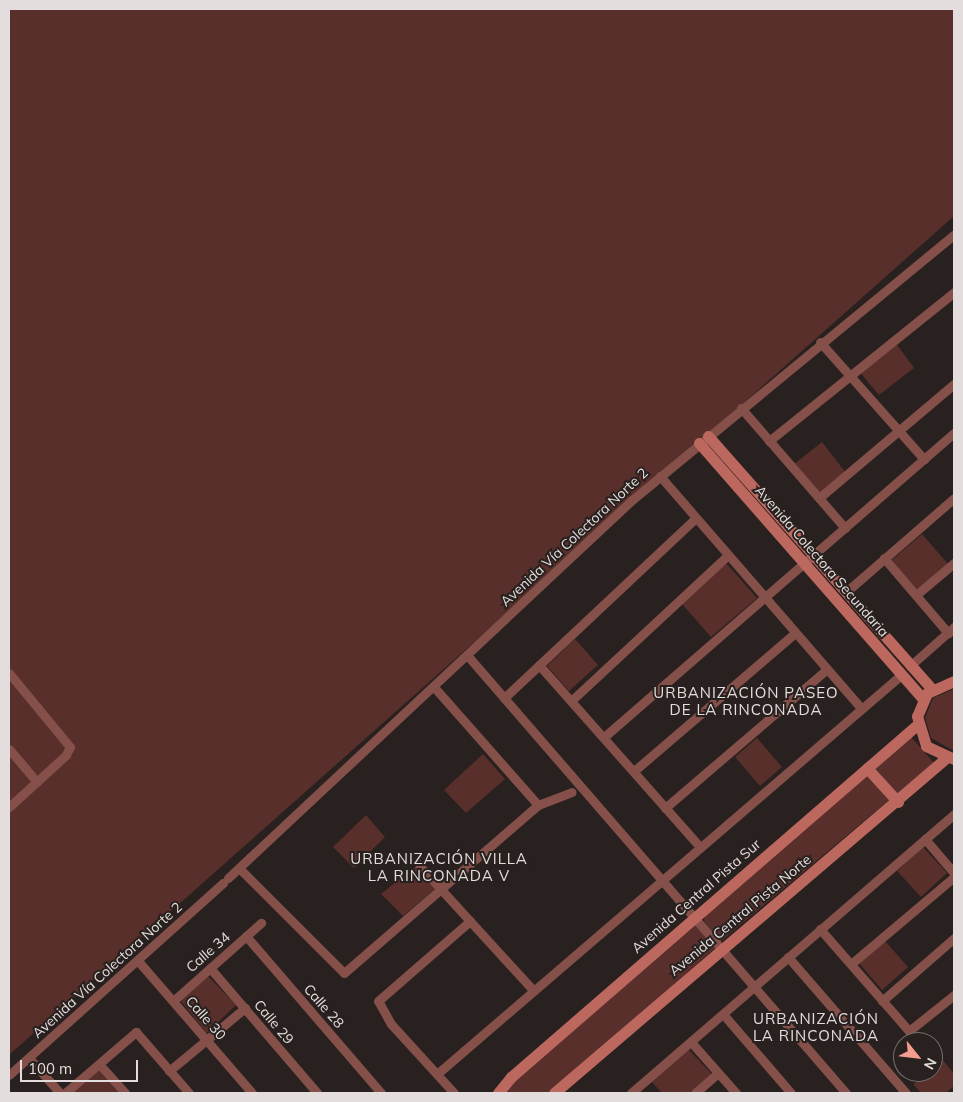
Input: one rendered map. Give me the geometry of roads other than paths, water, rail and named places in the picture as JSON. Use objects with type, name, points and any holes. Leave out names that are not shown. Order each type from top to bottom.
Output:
[{"type":"street","name":"Avenida Vía Colectora Norte 2","points":[[9,1075],[139,962],[660,476],[820,342],[954,235]]},
{"type":"street","points":[[769,441],[848,375],[954,292]]},
{"type":"street","points":[[820,342],[924,459]]},
{"type":"street","points":[[819,498],[954,384]]},
{"type":"street","points":[[741,408],[845,528]]},
{"type":"street","points":[[604,737],[815,557],[845,528],[954,433]]},
{"type":"street","name":"Avenida Colectora Secundaria","points":[[703,439],[815,557],[932,689]]},
{"type":"street","name":"Avenida Colectora Secundaria","points":[[703,439],[805,565],[923,699]]},
{"type":"street","points":[[660,476],[860,707]]},
{"type":"street","points":[[846,592],[954,498]]},
{"type":"street","points":[[504,698],[696,518]]},
{"type":"street","points":[[571,701],[728,555]]},
{"type":"street","points":[[884,558],[916,595],[951,630],[910,666]]},
{"type":"street","points":[[916,595],[954,563]]},
{"type":"street","points":[[634,771],[795,633]]},
{"type":"street","points":[[467,655],[663,877],[846,1093]]},
{"type":"street","points":[[539,665],[699,846]]},
{"type":"street","points":[[665,808],[827,669]]},
{"type":"street","points":[[438,1074],[860,707],[901,675]]},
{"type":"street","points":[[9,806],[36,782],[70,747],[11,679]]},
{"type":"street","points":[[950,759],[926,746],[917,725],[923,699],[932,689],[954,681]]},
{"type":"street","points":[[434,687],[538,805]]},
{"type":"street","name":"Avenida Central Pista Sur","points":[[498,1093],[511,1077],[917,725]]},
{"type":"street","points":[[9,749],[36,782]]},
{"type":"street","name":"Avenida Central Pista Norte","points":[[554,1093],[950,759]]},
{"type":"street","points":[[867,768],[898,802]]},
{"type":"street","points":[[239,868],[344,973],[538,805],[572,792]]},
{"type":"street","points":[[630,1093],[954,814]]},
{"type":"street","points":[[925,839],[954,873]]},
{"type":"street","points":[[417,863],[533,990]]},
{"type":"street","points":[[851,964],[954,877]]},
{"type":"street","points":[[454,1093],[391,1024],[378,1001],[470,922]]},
{"type":"street","name":"Calle 34","points":[[173,1001],[261,923]]},
{"type":"street","points":[[820,929],[882,1001],[911,1031],[954,994]]},
{"type":"street","name":"Calle 28","points":[[246,936],[381,1093]]},
{"type":"street","points":[[882,1001],[954,938]]},
{"type":"street","points":[[788,958],[906,1093]]},
{"type":"street","name":"Calle 30","points":[[139,962],[252,1093]]},
{"type":"street","name":"Calle 29","points":[[210,968],[317,1093]]},
{"type":"street","points":[[169,1070],[245,1008]]},
{"type":"street","points":[[722,1014],[791,1093]]},
{"type":"street","points":[[65,1093],[136,1032],[189,1093]]},
{"type":"street","points":[[691,1042],[736,1093]]},
{"type":"street","points":[[29,1058],[60,1093]]},
{"type":"street","points":[[99,1064],[125,1093]]},
{"type":"street","points":[[695,1093],[718,1073]]},
{"type":"district","name":"URBANIZACIÓN PASEO DE LA RINCONADA","points":[[746,700]]},
{"type":"district","name":"URBANIZACIÓN VILLA LA RINCONADA V","points":[[439,866]]},
{"type":"district","name":"URBANIZACIÓN LA RINCONADA","points":[[816,1026]]}]
